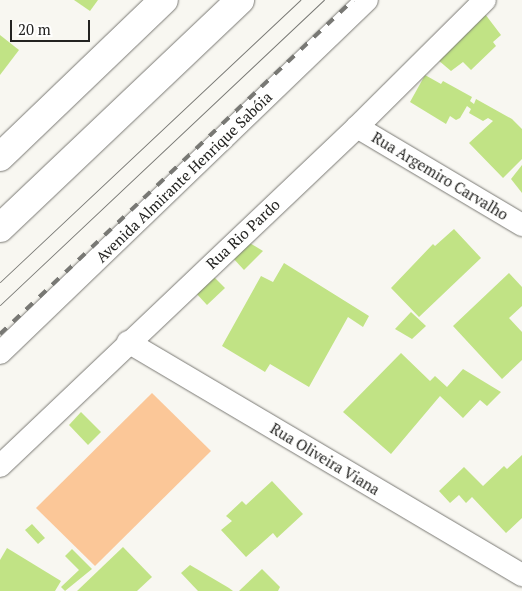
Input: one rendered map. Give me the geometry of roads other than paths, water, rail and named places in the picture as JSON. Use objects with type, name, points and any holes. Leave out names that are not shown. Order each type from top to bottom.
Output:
[{"type":"highway","points":[[0,156],[164,0]]},
{"type":"highway","points":[[0,228],[240,0]]},
{"type":"street","name":"Avenida Almirante Henrique Sabóia","points":[[0,353],[368,0]]},
{"type":"street","name":"Rua Rio Pardo","points":[[0,466],[128,342],[357,127],[484,0]]},
{"type":"street","name":"Rua Argemiro Carvalho","points":[[357,127],[522,225]]},
{"type":"street","name":"Rua Oliveira Viana","points":[[128,342],[522,575]]},
{"type":"tram line","points":[[0,282],[300,0]]},
{"type":"tram line","points":[[0,305],[324,0]]},
{"type":"railway","points":[[0,334],[353,0]]}]
